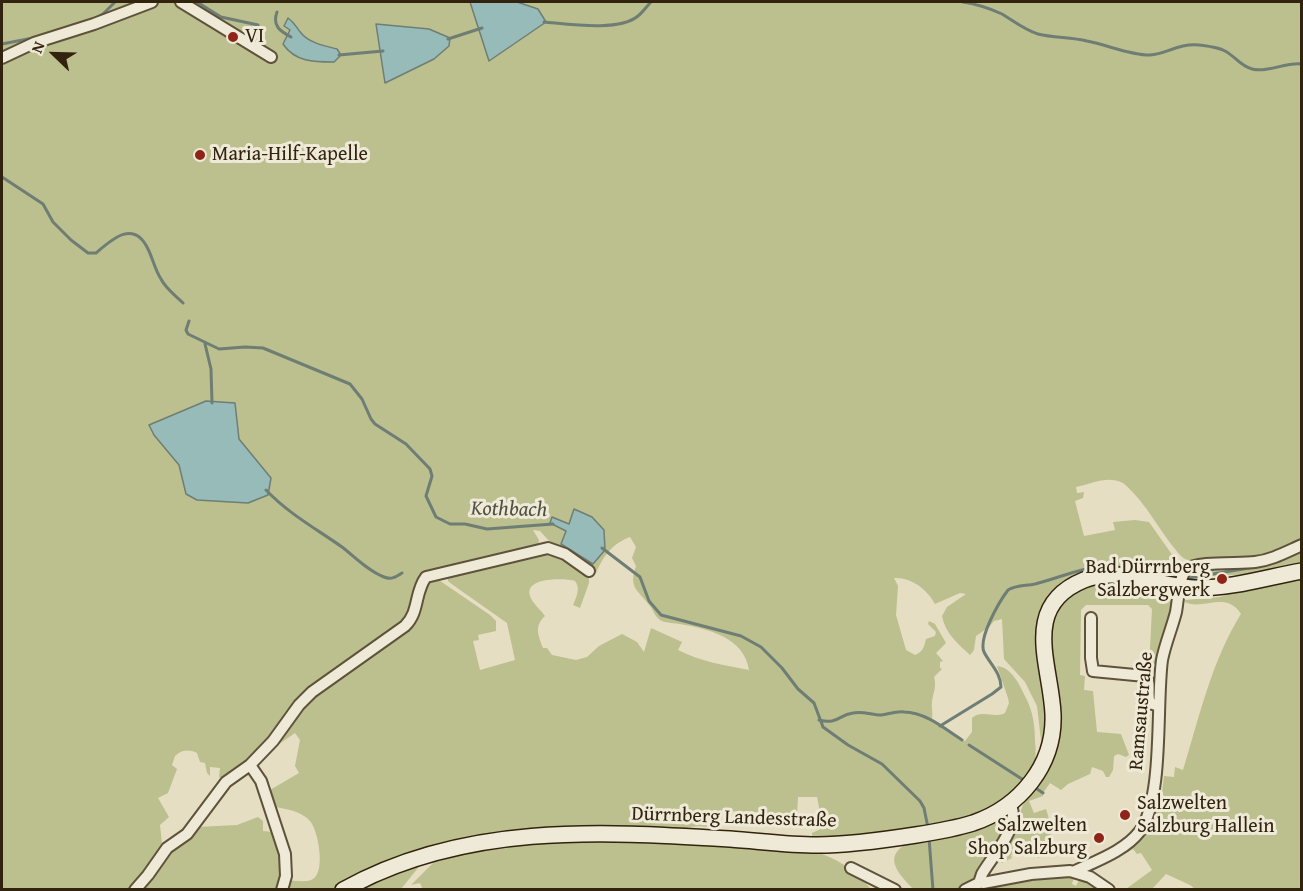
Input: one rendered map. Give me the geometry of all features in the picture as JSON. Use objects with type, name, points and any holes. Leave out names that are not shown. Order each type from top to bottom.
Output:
[{"type":"main road","name":"Dürrnberg Landesstraße","points":[[343,890],[393,865],[430,853],[492,840],[573,835],[641,835],[821,845],[952,829],[995,814],[1010,804],[1028,787],[1047,753],[1052,733],[1052,706],[1043,656],[1045,622],[1052,606],[1073,585],[1099,576],[1115,575],[1180,588],[1216,588],[1302,571]]},
{"type":"street","points":[[2,58],[34,43],[106,20],[152,2]]},
{"type":"street","points":[[180,2],[271,57]]},
{"type":"street","points":[[1180,588],[1183,574],[1191,567],[1255,562],[1281,555],[1302,545]]},
{"type":"street","points":[[135,890],[167,848],[187,834],[215,793],[234,774],[249,765],[273,741],[299,705],[312,692],[411,620],[416,610],[419,589],[426,577],[548,548],[565,554],[589,571]]},
{"type":"street","name":"Ramsaustraße","points":[[1075,871],[1123,847],[1146,821],[1157,759],[1163,659],[1180,588]]},
{"type":"street","points":[[1091,618],[1093,671],[1145,676],[1149,682],[1148,699],[1150,703],[1159,706]]},
{"type":"street","points":[[249,765],[261,782],[285,854],[285,876],[282,890]]},
{"type":"street","points":[[981,882],[982,874],[1013,823],[1014,813],[1010,804]]},
{"type":"street","points":[[1090,877],[1089,869],[1095,861]]},
{"type":"street","points":[[851,868],[895,890]]},
{"type":"street","points":[[965,890],[981,882],[987,883],[1031,874],[1075,871],[1090,877],[1109,890]]},
{"type":"green space","points":[[2,2],[1301,2],[1301,542],[1281,552],[1260,558],[1214,563],[1188,560],[1181,556],[1132,491],[1123,483],[1105,480],[1076,487],[1077,493],[1084,492],[1083,498],[1075,501],[1084,536],[1115,530],[1113,522],[1135,520],[1149,522],[1173,556],[1178,572],[1174,579],[1169,581],[1125,571],[1096,570],[1069,579],[1057,590],[1046,605],[1040,621],[1038,637],[1047,723],[1046,740],[1042,749],[1037,706],[1025,682],[1004,659],[1002,619],[994,621],[976,636],[974,650],[970,655],[949,633],[942,616],[947,607],[966,594],[960,593],[935,604],[928,593],[918,585],[894,578],[898,586],[896,615],[906,650],[915,655],[918,654],[923,649],[926,639],[935,636],[936,632],[928,624],[929,621],[935,624],[946,643],[936,653],[943,661],[940,662],[942,669],[934,677],[931,721],[965,741],[972,732],[972,718],[976,715],[1005,713],[1009,703],[997,666],[1011,673],[1021,688],[1033,719],[1035,756],[1034,765],[1026,782],[1014,795],[997,806],[959,820],[834,839],[812,839],[812,833],[823,828],[817,797],[798,797],[797,815],[732,812],[723,814],[706,827],[697,826],[667,831],[548,831],[490,836],[461,840],[412,853],[374,868],[334,888],[286,889],[290,881],[313,879],[317,875],[320,860],[316,833],[310,821],[298,813],[275,807],[270,790],[299,773],[295,766],[300,740],[295,733],[262,756],[313,695],[416,623],[411,611],[399,626],[325,678],[304,696],[258,754],[224,779],[219,777],[220,768],[210,767],[210,776],[205,763],[200,762],[197,753],[185,751],[175,756],[172,765],[177,769],[168,793],[158,798],[169,817],[160,825],[162,844],[169,849],[197,827],[237,825],[258,817],[263,821],[263,831],[273,832],[279,842],[282,868],[279,889],[2,890]],"holes":[[[533,530],[540,531],[552,544],[596,573],[609,551],[630,537],[636,547],[632,558],[636,566],[634,584],[658,618],[664,622],[702,629],[723,636],[740,650],[749,670],[713,663],[687,654],[678,650],[682,642],[651,628],[644,652],[637,642],[622,634],[599,646],[587,657],[576,660],[552,655],[547,648],[543,648],[538,627],[545,616],[531,599],[530,590],[533,585],[546,580],[575,581],[578,590],[573,605],[580,608],[589,577],[581,567],[557,553],[543,552],[448,575],[448,581],[507,623],[515,660],[480,670],[473,641],[479,640],[478,635],[496,631],[496,621],[430,574],[534,549],[538,546],[539,540]]]},
{"type":"green space","points":[[1301,547],[1301,566],[1256,574],[1209,576],[1202,581],[1189,579],[1189,573],[1197,570]]},
{"type":"green space","points":[[1301,579],[1301,889],[1195,889],[1166,874],[1152,889],[1126,889],[1152,870],[1141,853],[1137,854],[1133,849],[1128,852],[1126,849],[1156,792],[1162,793],[1164,776],[1174,777],[1175,767],[1183,770],[1214,670],[1241,614],[1228,603],[1192,604],[1185,600],[1220,597],[1246,588]]},
{"type":"green space","points":[[1119,581],[1158,589],[1170,597],[1172,603],[1157,670],[1153,673],[1149,669],[1152,609],[1148,605],[1086,605],[1081,610],[1080,675],[1085,676],[1084,690],[1093,691],[1097,732],[1121,734],[1129,755],[1114,756],[1113,770],[1109,777],[1106,777],[1103,771],[1092,767],[1090,774],[1068,784],[1061,790],[1050,783],[1043,796],[1029,801],[1034,813],[1046,809],[1050,823],[1051,836],[1048,848],[1038,858],[1032,846],[1011,855],[1012,858],[1002,863],[997,857],[977,873],[971,882],[959,890],[913,889],[899,872],[894,861],[899,849],[906,844],[1008,813],[1016,825],[1025,799],[1048,767],[1048,658],[1053,615],[1068,596],[1095,582]]},
{"type":"green space","points":[[658,841],[822,854],[849,868],[871,889],[423,890],[420,883],[411,885],[439,857],[452,853],[542,842]]},
{"type":"green space","points":[[422,863],[401,889],[353,890]]},
{"type":"green space","points":[[1075,874],[1072,884],[1076,886],[1080,878],[1083,878],[1099,890],[995,890],[997,884],[1008,881]]},
{"type":"water","points":[[470,2],[517,2],[538,9],[546,22],[489,61]]},
{"type":"water","points":[[288,18],[308,39],[337,49],[341,55],[334,62],[327,62],[306,60],[293,54],[283,44],[290,30],[284,26]]},
{"type":"water","points":[[376,24],[429,29],[450,38],[449,46],[434,59],[385,83]]},
{"type":"water","points":[[206,401],[235,403],[239,439],[271,478],[268,495],[248,503],[197,500],[186,494],[179,465],[154,435],[149,425]]},
{"type":"water","points":[[574,509],[592,517],[604,530],[605,550],[593,564],[561,544],[566,531],[550,523],[552,517],[569,524]]},
{"type":"waterway","points":[[94,19],[115,2]]},
{"type":"waterway","points":[[197,2],[221,17],[258,25]]},
{"type":"waterway","points":[[544,22],[593,26],[619,24],[638,16],[651,2]]},
{"type":"waterway","points":[[963,2],[1002,14],[1038,34],[1081,40],[1134,53],[1150,55],[1185,46],[1199,45],[1229,53],[1244,66],[1252,69],[1264,70],[1289,64],[1302,64]]},
{"type":"waterway","points":[[277,12],[278,28],[291,37]]},
{"type":"waterway","points":[[448,39],[482,28]]},
{"type":"waterway","points":[[2,44],[33,38]]},
{"type":"waterway","points":[[339,55],[383,51]]},
{"type":"waterway","name":"Kothbach","points":[[2,177],[43,204],[53,222],[88,253],[96,253],[123,234],[136,235],[148,249],[163,283],[183,303]]},
{"type":"waterway","name":"Kothbach","points":[[189,321],[186,330],[188,334],[219,349],[263,348],[350,384],[362,399],[375,424],[406,444],[430,469],[432,476],[426,496],[436,517],[450,524],[465,524],[487,529],[553,524]]},
{"type":"waterway","name":"Kothbach","points":[[205,344],[211,369],[212,403]]},
{"type":"waterway","name":"Kothbach","points":[[266,490],[293,514],[373,571],[389,578],[402,573]]},
{"type":"waterway","name":"Kothbach","points":[[602,548],[640,577],[649,601],[661,615],[741,636],[761,647],[782,668],[798,689],[814,703],[823,727],[848,745],[882,764],[920,801],[924,808],[928,828]]},
{"type":"waterway","points":[[940,726],[1001,687],[999,677],[984,652],[983,646],[990,620],[1008,590],[1098,567],[1110,566],[1140,571]]},
{"type":"waterway","points":[[1189,578],[1255,567]]},
{"type":"waterway","points":[[819,720],[834,721],[848,714],[857,713],[881,715],[898,712],[912,713],[934,722],[962,740]]},
{"type":"waterway","points":[[969,745],[1025,781]]},
{"type":"waterway","points":[[1034,787],[1043,793]]},
{"type":"waterway","name":"Kothbach","points":[[929,838],[933,890]]},
{"type":"place","name":"VI","points":[[233,37]]},
{"type":"place","name":"Maria-Hilf-Kapelle","points":[[200,155]]},
{"type":"place","name":"Bad Dürrnberg Salzbergwerk","points":[[1222,579]]},
{"type":"place","name":"Salzwelten Salzburg Hallein","points":[[1125,815]]},
{"type":"place","name":"Salzwelten Shop Salzburg","points":[[1099,838]]}]
